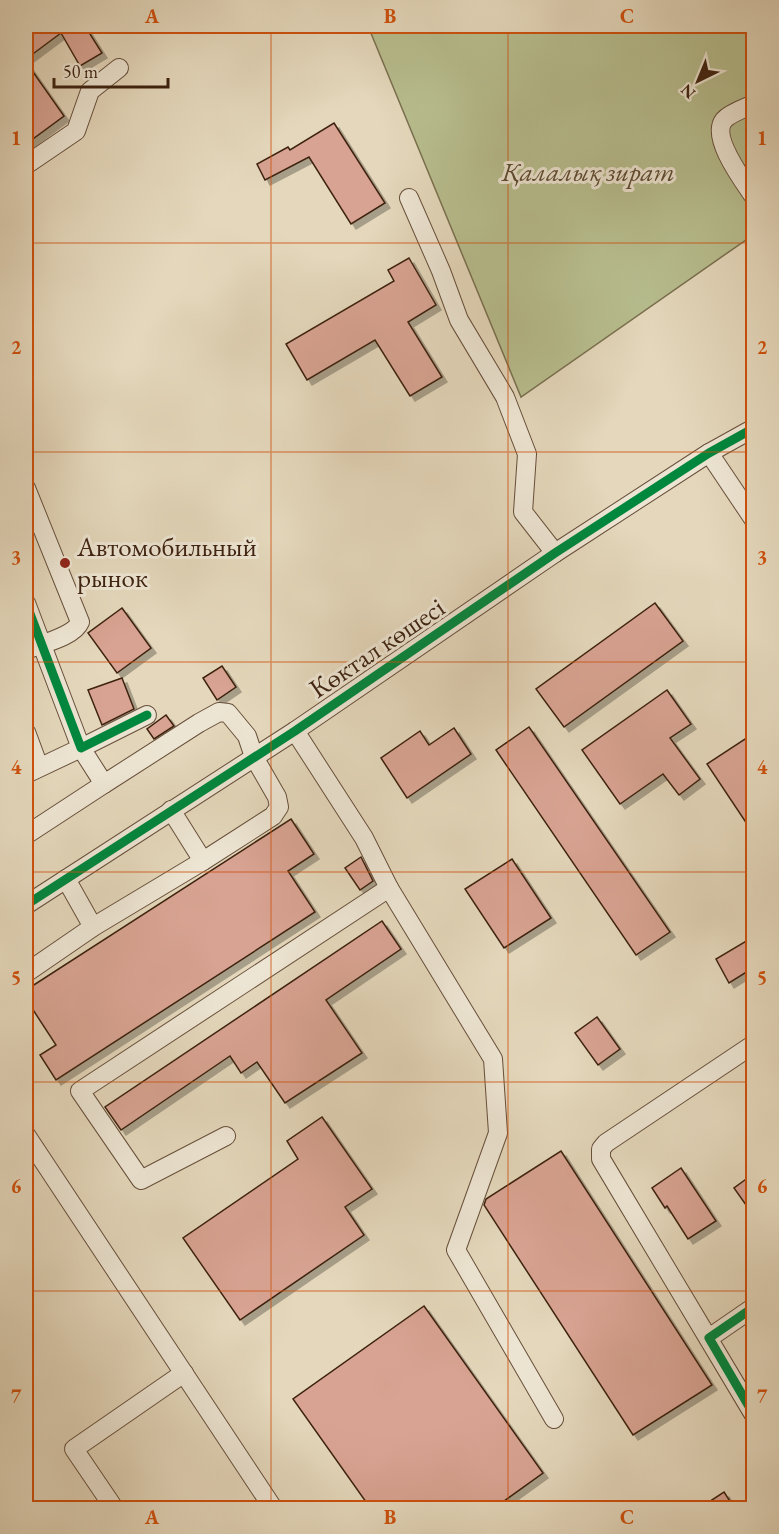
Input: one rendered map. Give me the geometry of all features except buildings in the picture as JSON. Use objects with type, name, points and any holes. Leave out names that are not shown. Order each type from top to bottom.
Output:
[{"type":"street","points":[[26,165],[75,131],[90,91],[119,68]]},
{"type":"street","points":[[753,104],[725,118],[720,134],[729,158],[753,197]]},
{"type":"street","points":[[409,198],[441,270],[459,320],[505,397],[527,454],[523,512],[555,553]]},
{"type":"street","name":"Көктал көшесі","points":[[26,905],[295,731],[555,553],[709,453],[753,428]]},
{"type":"street","points":[[709,453],[753,520]]},
{"type":"street","points":[[26,488],[80,622],[79,626],[70,633],[34,647]]},
{"type":"street","points":[[26,603],[34,647],[81,748],[104,784]]},
{"type":"street","points":[[26,836],[219,712],[228,713],[247,736],[254,757],[277,797],[279,807],[273,816],[93,927],[26,973]]},
{"type":"street","points":[[26,732],[32,771],[147,715]]},
{"type":"street","points":[[295,731],[364,838],[389,888],[493,1059],[498,1133],[456,1250],[554,1419]]},
{"type":"street","points":[[171,810],[203,861]]},
{"type":"street","points":[[66,879],[93,927]]},
{"type":"street","points":[[226,1136],[141,1179],[80,1091],[389,888]]},
{"type":"street","points":[[753,1044],[606,1143],[602,1149],[601,1159],[753,1415]]},
{"type":"street","points":[[26,1135],[273,1509]]},
{"type":"street","points":[[709,1338],[753,1307]]},
{"type":"street","points":[[114,1509],[74,1449],[184,1373]]},
{"type":"green space","name":"Қалалық зират","points":[[368,26],[753,26],[753,235],[521,397]]},
{"type":"cycle path","points":[[26,905],[295,731],[555,553],[709,453],[754,428]]},
{"type":"cycle path","points":[[26,603],[81,748],[147,715]]},
{"type":"cycle path","points":[[754,1307],[709,1338],[754,1415]]},
{"type":"place","name":"Автомобильный рынок","points":[[65,563]]}]
